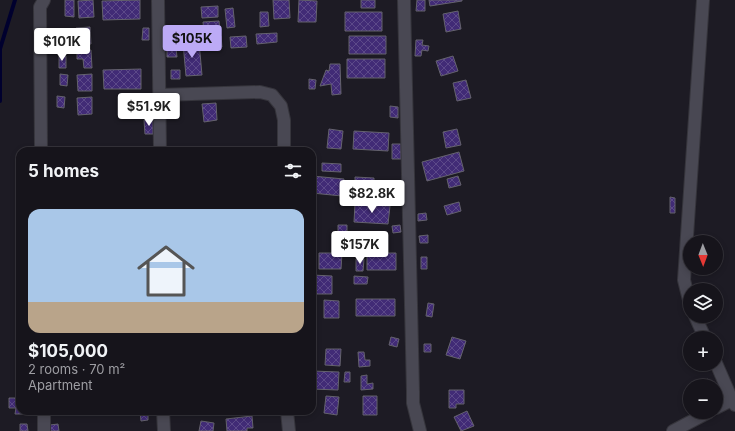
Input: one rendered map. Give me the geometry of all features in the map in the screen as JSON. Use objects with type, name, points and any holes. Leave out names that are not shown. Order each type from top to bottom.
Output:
[{"type":"street","points":[[41,147],[40,7],[44,0]]},
{"type":"street","points":[[158,0],[160,147]]},
{"type":"street","points":[[404,0],[413,403],[420,431]]},
{"type":"street","points":[[685,283],[704,0]]},
{"type":"street","points":[[160,95],[260,92],[272,95],[281,106],[284,120],[284,147]]},
{"type":"street","points":[[719,371],[733,403],[723,406]]},
{"type":"street","points":[[44,415],[44,431]]},
{"type":"street","points":[[163,415],[164,431]]},
{"type":"street","points":[[287,415],[289,431]]},
{"type":"street","points":[[673,431],[696,419]]},
{"type":"building","points":[[65,0],[74,0],[74,17],[65,16]]},
{"type":"building","points":[[93,0],[94,17],[79,18],[78,1]]},
{"type":"building","points":[[140,0],[140,19],[103,20],[102,1]]},
{"type":"building","points":[[273,0],[289,0],[290,18],[274,19]]},
{"type":"building","points":[[299,0],[317,1],[316,22],[298,22]]},
{"type":"building","points":[[361,0],[375,0],[375,8],[361,8]]},
{"type":"building","points":[[417,0],[425,0],[425,11],[416,11]]},
{"type":"building","points":[[429,0],[462,0],[462,1],[430,6]]},
{"type":"building","points":[[218,6],[218,17],[202,18],[201,7]]},
{"type":"building","points":[[233,8],[235,27],[227,28],[225,9]]},
{"type":"building","points":[[458,11],[461,29],[446,32],[443,14]]},
{"type":"building","points":[[260,12],[268,12],[269,26],[260,27]]},
{"type":"building","points":[[345,12],[382,12],[382,31],[345,31]]},
{"type":"building","points":[[219,21],[220,32],[204,33],[203,22]]},
{"type":"building","points":[[90,27],[91,44],[77,44],[76,28]]},
{"type":"building","points":[[169,27],[178,27],[178,37],[169,37]]},
{"type":"building","points":[[143,28],[149,28],[149,40],[142,40]]},
{"type":"building","points":[[277,33],[277,42],[257,44],[256,34]]},
{"type":"building","points":[[221,36],[222,47],[206,49],[205,38]]},
{"type":"building","points":[[246,36],[247,47],[231,48],[230,37]]},
{"type":"building","points":[[349,36],[386,36],[386,54],[349,54]]},
{"type":"building","points":[[416,40],[423,40],[422,45],[429,46],[428,51],[422,50],[421,56],[415,56]]},
{"type":"building","points":[[199,42],[202,75],[186,76],[183,43]]},
{"type":"building","points":[[167,48],[176,48],[177,57],[167,57]]},
{"type":"building","points":[[77,50],[91,50],[92,68],[84,68],[83,59],[77,59]]},
{"type":"building","points":[[59,56],[66,56],[66,68],[59,68]]},
{"type":"building","points":[[453,56],[458,71],[441,76],[436,61]]},
{"type":"building","points":[[347,59],[385,59],[385,78],[347,78]]},
{"type":"building","points":[[330,64],[340,64],[341,94],[332,95],[331,84],[320,86],[326,70],[329,71]]},
{"type":"building","points":[[141,69],[141,89],[104,89],[103,70]]},
{"type":"building","points":[[171,70],[180,70],[180,79],[171,79]]},
{"type":"building","points":[[60,74],[68,75],[67,86],[60,85]]},
{"type":"building","points":[[92,74],[92,91],[78,91],[77,75]]},
{"type":"building","points":[[309,79],[316,80],[315,89],[309,89]]},
{"type":"building","points":[[466,80],[471,98],[457,101],[453,83]]},
{"type":"building","points":[[57,96],[65,97],[64,108],[57,107]]},
{"type":"building","points":[[92,97],[92,114],[78,115],[77,98]]},
{"type":"building","points":[[144,97],[149,97],[149,106],[143,106]]},
{"type":"building","points":[[216,103],[217,120],[204,122],[202,104]]},
{"type":"building","points":[[390,106],[398,107],[398,118],[390,117]]},
{"type":"building","points":[[144,120],[153,120],[153,134],[145,134]]},
{"type":"building","points":[[329,129],[343,131],[341,149],[327,148]]},
{"type":"building","points":[[457,129],[461,145],[446,148],[443,132]]},
{"type":"building","points":[[354,131],[389,133],[388,151],[353,149]]},
{"type":"building","points":[[392,144],[401,144],[401,159],[392,159]]},
{"type":"building","points":[[459,152],[464,171],[427,181],[422,162]]},
{"type":"building","points":[[322,163],[341,164],[341,172],[322,171]]},
{"type":"building","points":[[316,176],[344,179],[342,196],[316,193]]},
{"type":"building","points":[[458,176],[461,185],[449,188],[447,179]]},
{"type":"building","points":[[355,177],[374,178],[374,187],[355,186]]},
{"type":"building","points":[[670,197],[675,198],[675,213],[670,213]]},
{"type":"building","points":[[459,202],[461,211],[447,215],[444,206]]},
{"type":"building","points":[[355,204],[390,206],[388,224],[354,222]]},
{"type":"building","points":[[426,213],[427,220],[418,221],[418,214]]},
{"type":"building","points":[[338,225],[347,225],[347,248],[338,248]]},
{"type":"building","points":[[400,225],[401,232],[393,233],[392,226]]},
{"type":"building","points":[[428,235],[428,243],[420,243],[419,236]]},
{"type":"building","points":[[319,253],[342,253],[341,269],[319,269]]},
{"type":"building","points":[[367,253],[396,253],[396,270],[367,270]]},
{"type":"building","points":[[421,257],[427,257],[427,269],[421,269]]},
{"type":"building","points":[[356,259],[364,259],[363,271],[356,271]]},
{"type":"building","points":[[316,275],[332,276],[332,294],[316,294]]},
{"type":"building","points":[[354,276],[368,277],[367,284],[354,284]]},
{"type":"building","points":[[356,299],[395,299],[395,316],[356,316]]},
{"type":"building","points":[[324,300],[339,301],[339,318],[324,318]]},
{"type":"building","points":[[428,303],[434,304],[432,317],[426,316]]},
{"type":"building","points":[[391,337],[399,339],[397,347],[389,345]]},
{"type":"building","points":[[452,337],[466,341],[460,359],[446,355]]},
{"type":"building","points":[[424,344],[431,344],[431,352],[424,352]]},
{"type":"building","points":[[326,349],[341,349],[340,366],[325,365]]},
{"type":"building","points":[[358,352],[364,352],[365,360],[370,360],[370,366],[359,367]]},
{"type":"building","points":[[316,371],[339,372],[338,390],[316,389]]},
{"type":"building","points":[[345,372],[350,372],[350,382],[344,382]]},
{"type":"building","points":[[367,375],[367,384],[373,383],[373,389],[361,390],[361,376]]},
{"type":"building","points":[[449,390],[464,390],[464,404],[456,404],[456,408],[449,408]]},
{"type":"building","points":[[326,396],[339,397],[337,415],[324,413]]},
{"type":"building","points":[[363,396],[377,396],[377,415],[363,415]]},
{"type":"building","points":[[9,398],[16,398],[16,408],[9,408]]},
{"type":"building","points":[[467,411],[474,426],[461,431],[454,417]]},
{"type":"building","points":[[140,415],[148,415],[148,420],[141,421]]},
{"type":"building","points":[[252,416],[253,428],[247,428],[247,431],[227,431],[226,419]]},
{"type":"building","points":[[201,421],[214,423],[213,431],[199,431]]},
{"type":"building","points":[[20,424],[27,424],[28,431],[20,431]]},
{"type":"building","points":[[58,424],[59,431],[51,431],[50,425]]},
{"type":"waterway","points":[[0,101],[0,49],[15,0]]}]
